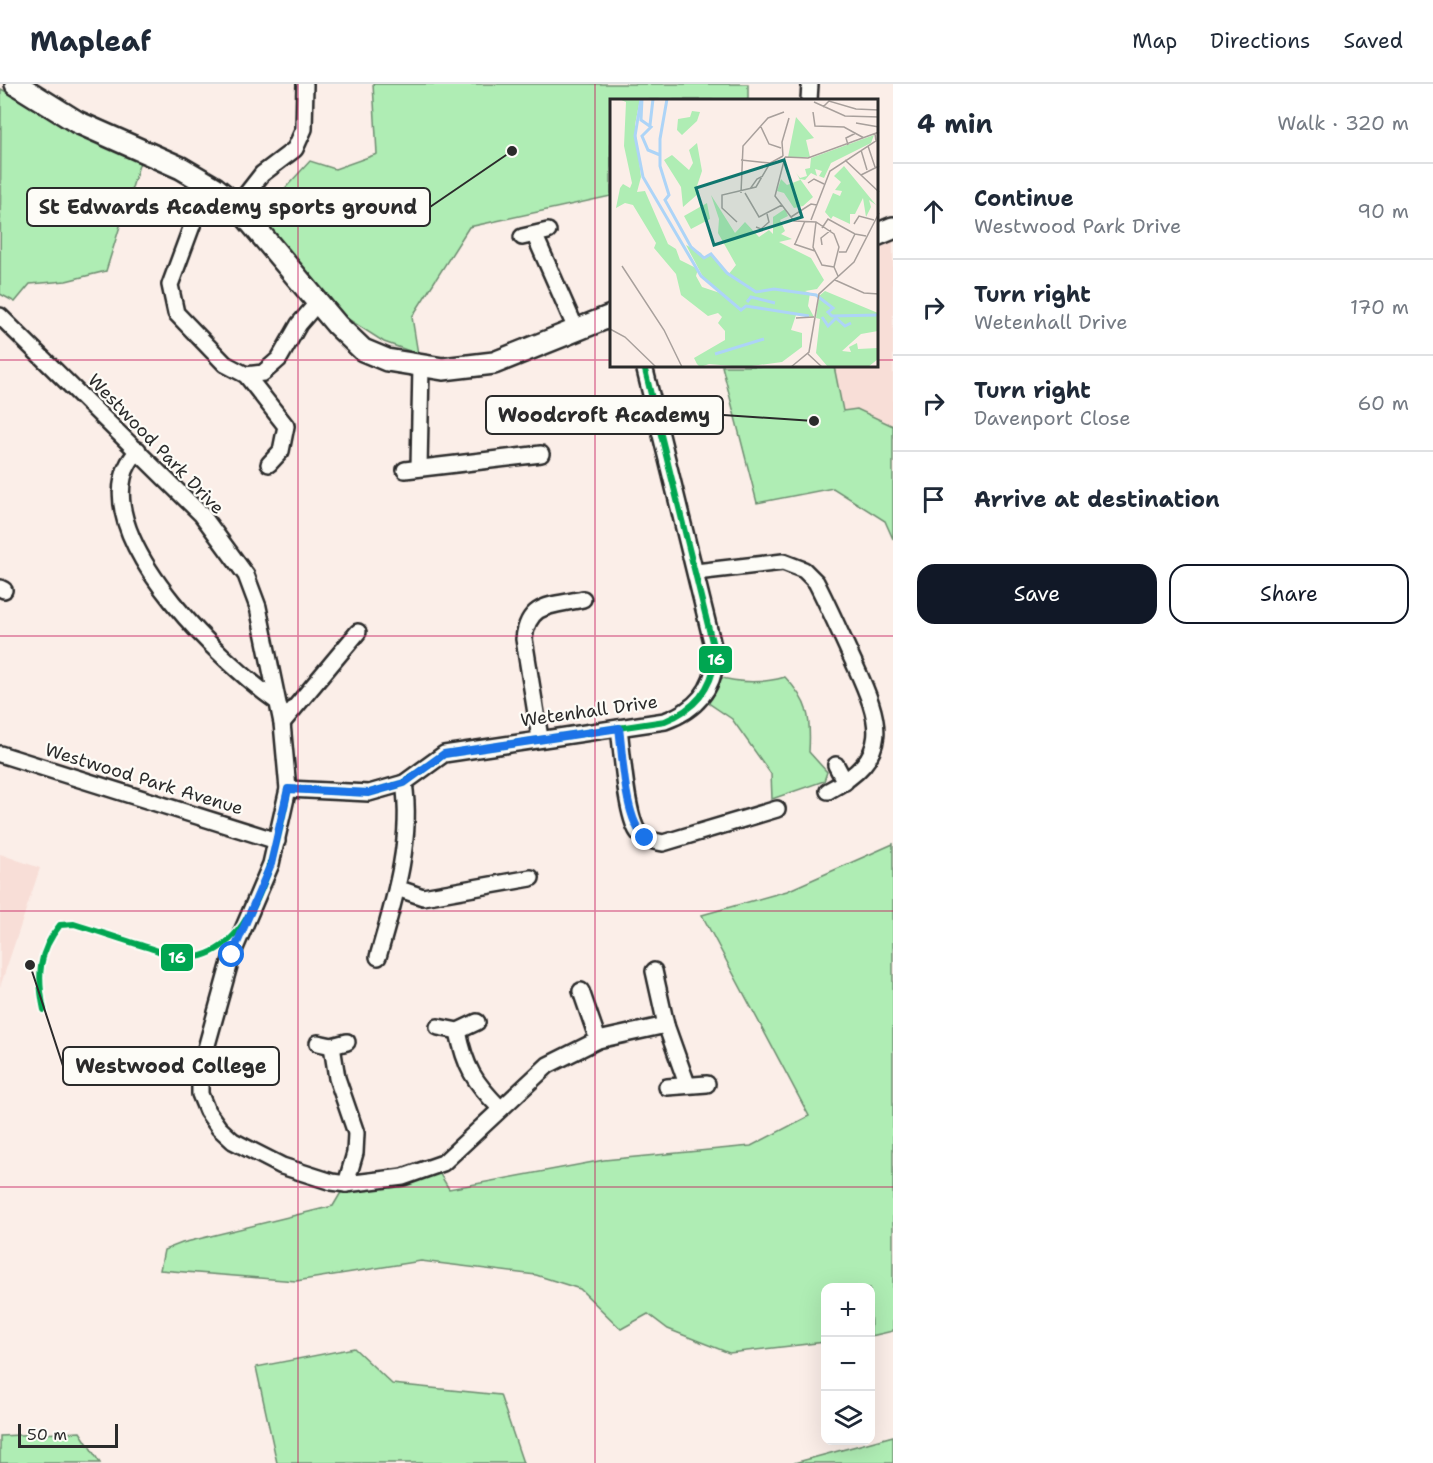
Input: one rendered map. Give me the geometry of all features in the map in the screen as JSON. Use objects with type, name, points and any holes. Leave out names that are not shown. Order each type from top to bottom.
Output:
[{"type":"street","points":[[16,84],[77,122],[181,168],[215,188],[237,206],[318,302],[363,350],[387,360],[443,369],[494,363],[519,355],[610,316]]},
{"type":"street","points":[[237,206],[262,174],[295,149],[304,129],[305,84]]},
{"type":"street","points":[[809,99],[810,84]]},
{"type":"street","points":[[193,223],[170,285],[176,313],[220,359],[246,375],[286,426],[281,451],[269,464]]},
{"type":"street","points":[[878,234],[893,228]]},
{"type":"street","points":[[535,235],[576,329]]},
{"type":"street","points":[[246,375],[263,373],[279,359],[299,324],[318,302]]},
{"type":"street","name":"Westwood Park Drive","points":[[0,316],[138,450],[201,515],[246,575],[258,606],[282,723],[288,789],[271,864],[232,955],[200,1070],[200,1094],[219,1128],[233,1141],[282,1166],[315,1178],[346,1184],[403,1177],[443,1163],[548,1065],[598,1040],[666,1025]]},
{"type":"street","points":[[421,366],[412,469],[541,454]]},
{"type":"street","name":"Wetenhall Drive","points":[[288,789],[369,793],[404,783],[444,754],[665,721],[681,715],[704,696],[711,684],[716,658],[645,368]]},
{"type":"street","points":[[138,450],[127,466],[122,496],[126,521],[141,554],[169,598],[195,630],[248,681],[276,701]]},
{"type":"street","points":[[696,572],[783,562],[804,570],[816,582],[873,703],[876,717],[875,741],[869,760],[845,782],[828,790]]},
{"type":"street","points":[[540,738],[524,639],[526,623],[539,608],[583,599]]},
{"type":"street","points":[[282,723],[358,632]]},
{"type":"street","points":[[619,728],[632,814],[637,831],[645,838],[663,843],[777,809]]},
{"type":"street","name":"Westwood Park Avenue","points":[[0,754],[277,841]]},
{"type":"street","points":[[836,765],[845,782]]},
{"type":"street","points":[[378,957],[397,888],[405,832],[407,800],[404,783]]},
{"type":"street","points":[[397,888],[423,897],[531,879]]},
{"type":"street","points":[[654,971],[666,1025],[687,1084]]},
{"type":"street","points":[[581,991],[598,1040]]},
{"type":"street","points":[[438,1027],[459,1031],[477,1023]]},
{"type":"street","points":[[459,1031],[468,1069],[478,1086],[500,1108]]},
{"type":"street","points":[[332,1044],[337,1078],[356,1133],[355,1152],[346,1184]]},
{"type":"street","points":[[667,1087],[706,1084]]},
{"type":"shaded area","points":[[893,241],[893,475],[757,503],[723,368],[878,368],[878,249]]},
{"type":"shaded area","points":[[0,854],[40,868],[0,987]]},
{"type":"green space","points":[[373,84],[748,84],[748,99],[610,99],[610,196],[469,227],[412,317],[418,354],[384,342],[348,319],[262,226],[264,211],[310,161],[335,169],[377,154]]},
{"type":"green space","points":[[1,89],[140,162],[106,271],[66,281],[30,284],[15,302],[0,294]]},
{"type":"green space","points":[[723,368],[834,368],[843,411],[857,409],[893,426],[893,539],[885,521],[833,488],[757,503]]},
{"type":"green space","points":[[715,676],[750,682],[785,677],[799,694],[807,711],[809,752],[827,772],[824,781],[772,799],[771,774],[732,719],[701,698]]},
{"type":"green space","points":[[893,844],[893,1331],[875,1335],[875,1283],[821,1283],[821,1342],[729,1353],[668,1329],[648,1314],[621,1329],[580,1289],[536,1275],[421,1261],[296,1281],[160,1270],[164,1250],[182,1243],[333,1206],[346,1184],[435,1166],[449,1189],[604,1160],[751,1146],[809,1116],[702,915],[787,891]]},
{"type":"green space","points":[[354,1348],[392,1384],[500,1395],[523,1463],[277,1463],[256,1367]]},
{"type":"green space","points":[[80,1432],[100,1463],[0,1463],[0,1436]]},
{"type":"green space","points":[[893,1436],[893,1463],[794,1463],[860,1445],[875,1445],[875,1441]]},
{"type":"transit line","name":"16","points":[[44,1010],[40,987],[41,965],[47,945],[60,925],[74,924],[179,958],[208,954],[229,940],[246,920],[259,894],[269,867],[288,789],[369,793],[404,783],[444,754],[665,721],[685,711],[700,697],[710,680],[716,658],[644,368]]},
{"type":"place","name":"St Edwards Academy sports ground","points":[[512,151]]},
{"type":"place","name":"Woodcroft Academy","points":[[814,421]]},
{"type":"place","name":"Westwood College","points":[[30,965]]},
{"type":"route","points":[[232,955],[242,926],[271,864],[288,789],[369,793],[382,791],[416,776],[444,754],[619,728],[632,814],[637,831],[645,838]]}]
